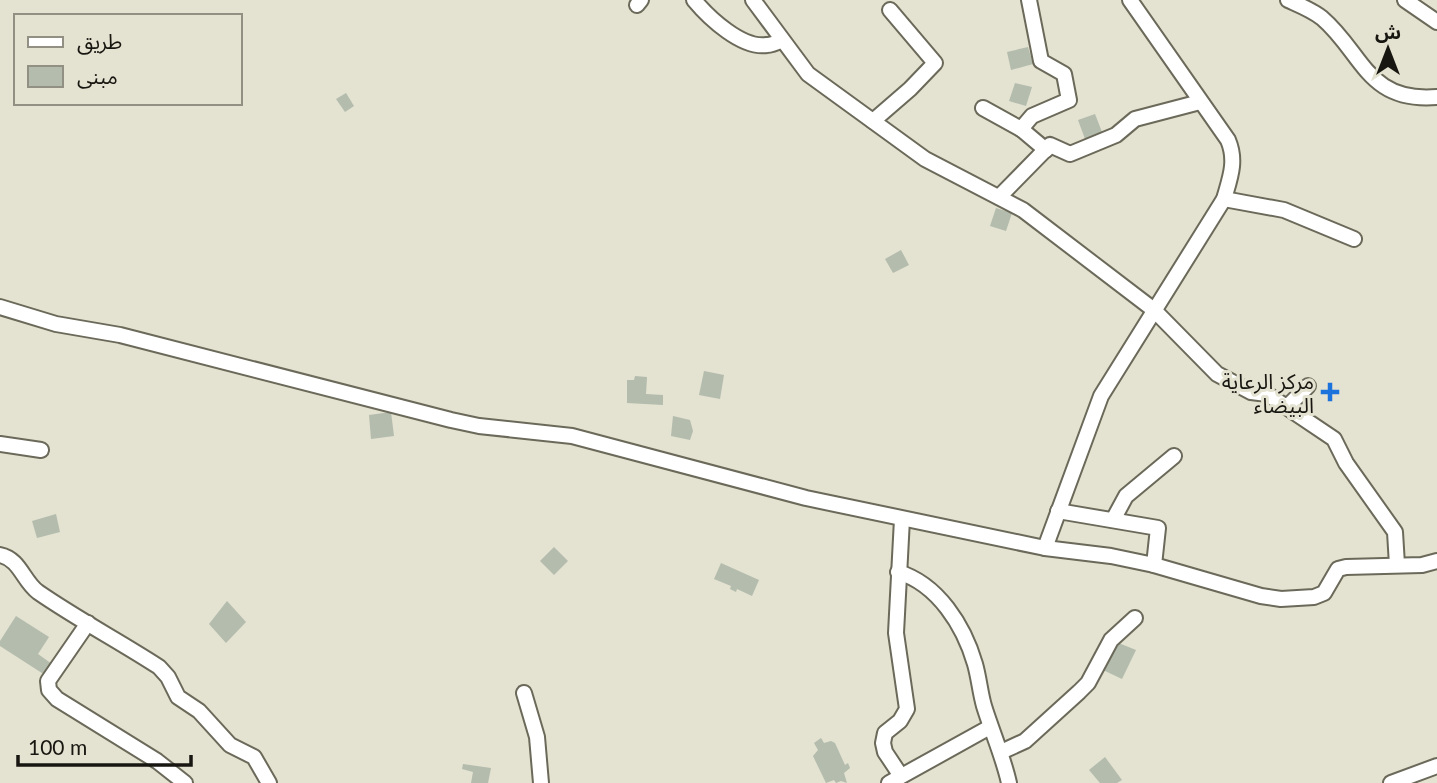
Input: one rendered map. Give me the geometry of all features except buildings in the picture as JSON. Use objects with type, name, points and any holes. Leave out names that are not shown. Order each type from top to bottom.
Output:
[{"type":"street","points":[[694,0],[709,18],[746,42],[765,46],[782,40]]},
{"type":"street","points":[[752,0],[808,74],[925,159],[1023,210],[1154,310],[1217,374],[1251,392],[1267,394],[1334,439],[1346,463],[1395,532],[1397,565]]},
{"type":"street","points":[[1021,129],[1032,116],[1069,100],[1064,74],[1041,61],[1029,0]]},
{"type":"street","points":[[1045,548],[1101,396],[1224,199],[1233,166],[1232,149],[1228,140],[1130,0]]},
{"type":"street","points":[[1288,0],[1322,18],[1380,85],[1402,94],[1437,97]]},
{"type":"street","points":[[1405,0],[1437,22]]},
{"type":"street","points":[[873,121],[935,63],[890,10]]},
{"type":"street","points":[[1000,196],[1050,145],[1070,154],[1116,135],[1135,119],[1200,102]]},
{"type":"street","points":[[983,108],[1021,129],[1046,150]]},
{"type":"street","points":[[1224,199],[1284,211],[1354,239]]},
{"type":"street","points":[[0,307],[55,324],[120,335],[451,420],[480,426],[542,430],[572,436],[806,498],[1045,548],[1111,556],[1154,565],[1261,596],[1281,599],[1314,597],[1324,593],[1338,569],[1422,565],[1437,561]]},
{"type":"street","points":[[1287,407],[1308,386]]},
{"type":"street","points":[[0,444],[41,450]]},
{"type":"street","points":[[1113,520],[1126,496],[1174,456]]},
{"type":"street","points":[[1058,511],[1158,528],[1154,565]]},
{"type":"street","points":[[902,519],[896,644],[907,709],[900,721],[886,733],[883,743],[895,779],[990,727]]},
{"type":"street","points":[[0,555],[11,559],[36,590],[159,667],[168,677],[178,697],[199,711],[230,745],[254,757],[268,783]]},
{"type":"street","points":[[898,572],[906,574],[927,588],[957,622],[972,655],[990,727],[1001,752],[1009,783]]},
{"type":"street","points":[[1001,752],[1025,741],[1088,683],[1108,645],[1135,618]]},
{"type":"street","points":[[88,623],[48,681],[49,690],[57,699],[86,719],[141,751],[185,783]]},
{"type":"street","points":[[524,693],[537,737],[541,783]]},
{"type":"street","points":[[1391,783],[1437,766]]},
{"type":"place","name":"مركز الرعاية البيضاء","points":[[1330,392]]}]
